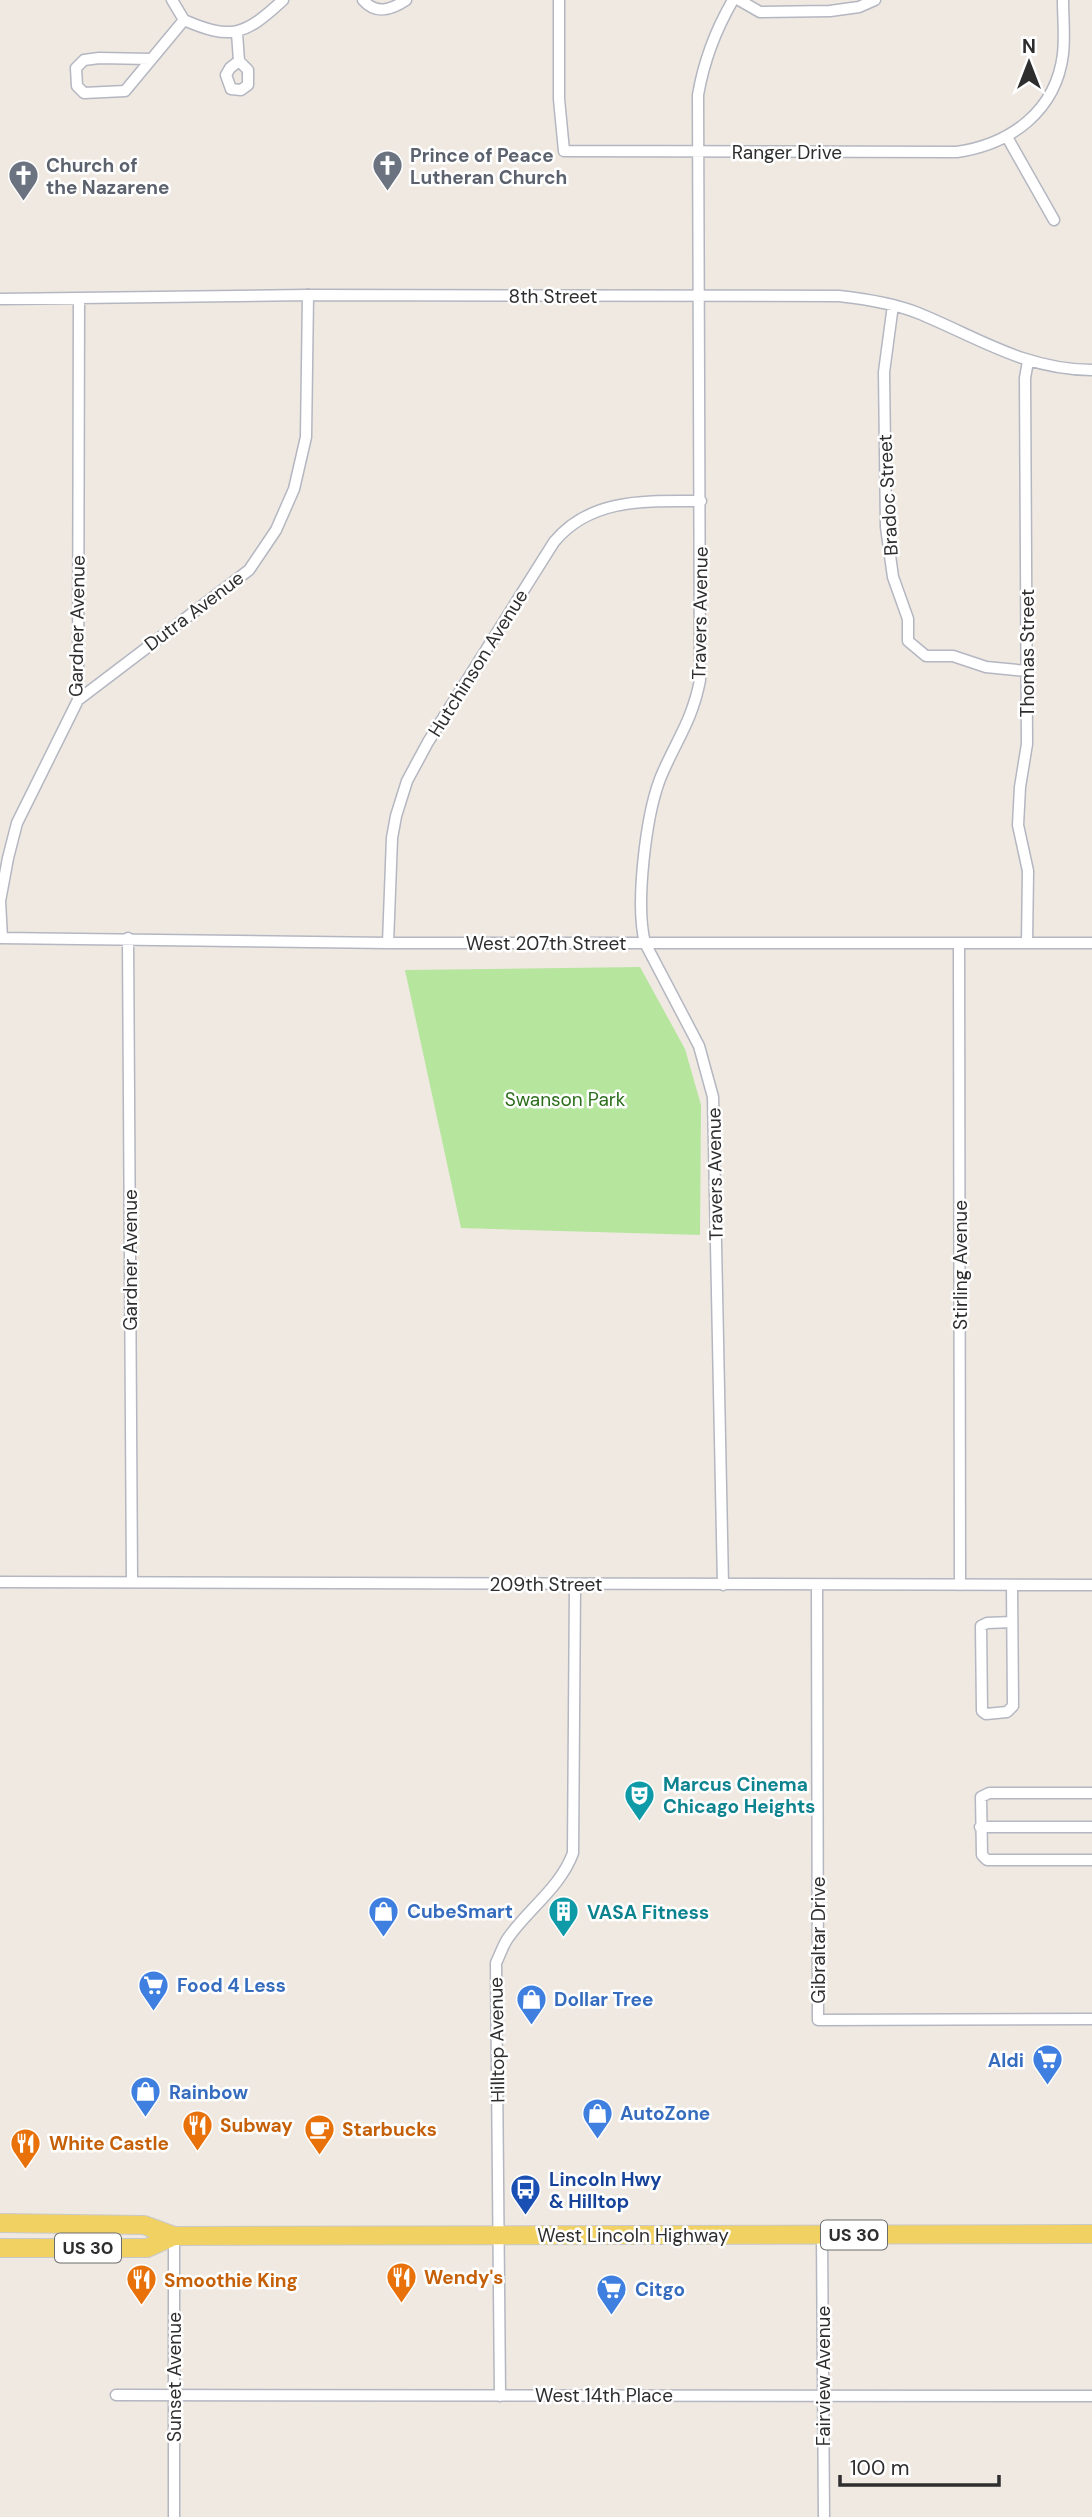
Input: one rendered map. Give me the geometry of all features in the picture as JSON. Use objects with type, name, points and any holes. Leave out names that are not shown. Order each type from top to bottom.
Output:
[{"type":"main road","name":"West Lincoln Highway","points":[[0,2223],[144,2225],[174,2236],[1092,2234]]},
{"type":"main road","name":"West Lincoln Highway","points":[[0,2248],[147,2248],[174,2236]]},
{"type":"street","points":[[172,0],[184,20],[211,32],[237,33],[264,18],[283,0]]},
{"type":"street","points":[[363,0],[370,8],[384,10],[406,0]]},
{"type":"street","name":"Ranger Drive","points":[[559,0],[559,99],[564,151],[696,152],[957,152],[1007,137],[1030,120],[1045,104],[1054,87],[1062,57],[1063,0]]},
{"type":"street","name":"Travers Avenue","points":[[723,1585],[713,1097],[699,1045],[645,943],[640,925],[640,908],[651,813],[660,780],[691,716],[700,680],[701,501],[696,152],[698,95],[704,62],[716,28],[733,0]]},
{"type":"street","points":[[739,0],[760,12],[783,12],[848,9],[875,0]]},
{"type":"street","points":[[150,59],[84,60],[76,68],[77,86],[84,93],[125,91],[184,20]]},
{"type":"street","points":[[237,33],[240,61]]},
{"type":"street","points":[[1007,137],[1054,220]]},
{"type":"street","name":"8th Street","points":[[0,299],[308,295],[839,296],[893,305],[917,313],[988,346],[1028,361],[1092,370]]},
{"type":"street","name":"Dutra Avenue","points":[[78,700],[248,570],[276,530],[294,489],[306,438],[308,295]]},
{"type":"street","name":"Gardner Avenue","points":[[1,938],[0,901],[17,823],[78,700],[79,298]]},
{"type":"street","name":"Bradoc Street","points":[[893,305],[884,372],[886,527],[893,577],[908,619],[908,641],[926,656],[953,656],[986,667],[1027,671]]},
{"type":"street","name":"Thomas Street","points":[[1027,943],[1028,871],[1018,825],[1020,787],[1027,744],[1025,378],[1028,361]]},
{"type":"street","name":"Hutchinson Avenue","points":[[388,943],[392,838],[407,781],[428,742],[554,542],[566,528],[582,517],[609,507],[633,502],[701,501]]},
{"type":"street","name":"West 207th Street","points":[[1,938],[388,943],[1092,943]]},
{"type":"street","name":"Gardner Avenue","points":[[128,938],[132,1582]]},
{"type":"street","name":"Stirling Avenue","points":[[959,944],[960,1585]]},
{"type":"street","name":"209th Street","points":[[0,1582],[1092,1585]]},
{"type":"street","name":"Hilltop Avenue","points":[[500,2396],[496,1963],[508,1938],[557,1883],[568,1867],[573,1853],[575,1584]]},
{"type":"street","name":"Gibraltar Drive","points":[[817,1585],[818,2020],[1092,2019]]},
{"type":"street","points":[[1012,1585],[1013,1706],[1007,1712],[986,1713],[982,1711],[981,1626],[987,1623],[1012,1622]]},
{"type":"street","points":[[1092,1793],[989,1794],[981,1797],[980,1827],[982,1855],[987,1860],[1092,1860]]},
{"type":"street","points":[[980,1827],[1092,1827]]},
{"type":"street","name":"Fairview Avenue","points":[[822,2235],[824,2517]]},
{"type":"street","name":"Sunset Avenue","points":[[174,2236],[174,2517]]},
{"type":"street","name":"West 14th Place","points":[[116,2395],[1092,2396]]},
{"type":"green space","name":"Swanson Park","points":[[640,967],[685,1049],[701,1105],[700,1235],[461,1228],[405,970]]},
{"type":"place","name":"Prince of Peace Lutheran Church","points":[[387,193]]},
{"type":"place","name":"Church of the Nazarene","points":[[23,203]]},
{"type":"place","name":"Marcus Cinema Chicago Heights","points":[[640,1822]]},
{"type":"place","name":"CubeSmart","points":[[384,1938]]},
{"type":"place","name":"VASA Fitness","points":[[564,1939]]},
{"type":"place","name":"Food 4 Less","points":[[154,2012]]},
{"type":"place","name":"Dollar Tree","points":[[531,2026]]},
{"type":"place","name":"Aldi","points":[[1047,2087]]},
{"type":"place","name":"Rainbow","points":[[146,2119]]},
{"type":"place","name":"AutoZone","points":[[597,2140]]},
{"type":"place","name":"Subway","points":[[197,2152]]},
{"type":"place","name":"Starbucks","points":[[319,2156]]},
{"type":"place","name":"White Castle","points":[[26,2170]]},
{"type":"place","name":"Lincoln Hwy & Hilltop","points":[[526,2217]]},
{"type":"place","name":"Wendy's","points":[[401,2304]]},
{"type":"place","name":"Smoothie King","points":[[141,2307]]},
{"type":"place","name":"Citgo","points":[[612,2316]]}]
